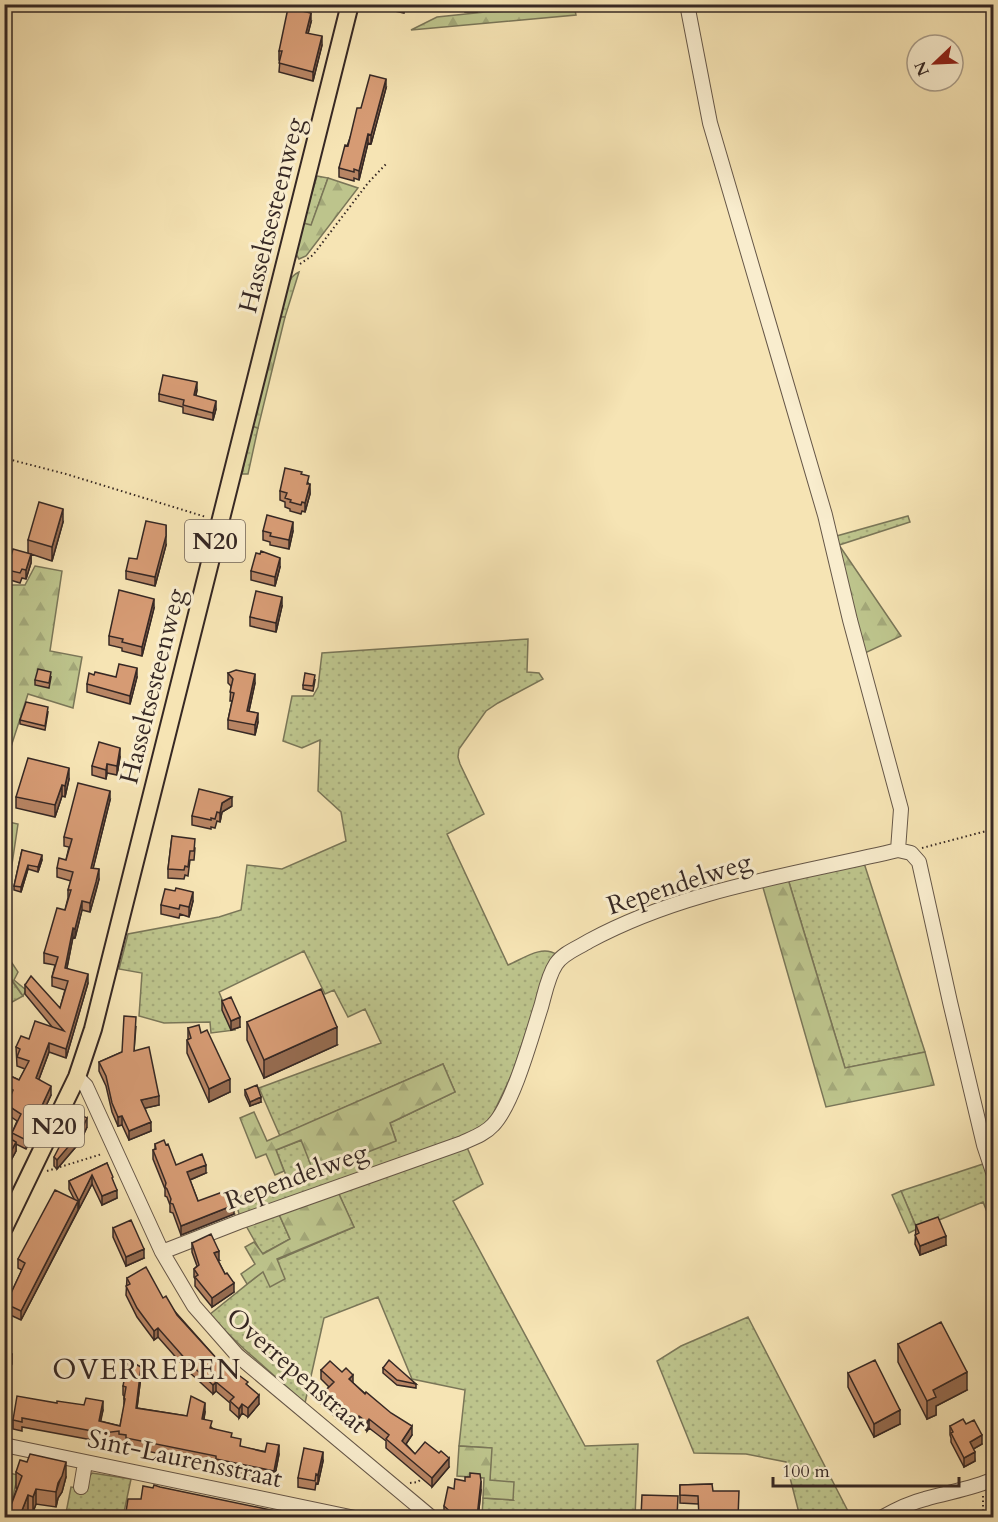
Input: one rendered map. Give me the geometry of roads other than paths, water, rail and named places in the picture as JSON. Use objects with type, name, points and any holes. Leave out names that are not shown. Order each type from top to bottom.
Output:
[{"type":"main road","name":"Hasseltsesteenweg","points":[[4,1228],[77,1077],[93,1029],[350,4]]},
{"type":"street","points":[[687,4],[710,123],[825,514],[850,620],[901,808],[905,852],[919,862],[952,1013],[993,1175]]},
{"type":"street","name":"Rependelweg","points":[[162,1252],[239,1222],[462,1143],[495,1124],[516,1080],[556,963],[575,949],[656,910],[751,882],[905,852]]},
{"type":"street","name":"Overrepenstraat","points":[[77,1077],[86,1086],[162,1252],[194,1306],[237,1355],[423,1515]]},
{"type":"street","name":"Sint-Laurensstraat","points":[[4,1445],[355,1518]]},
{"type":"street","points":[[81,1487],[85,1462]]},
{"type":"street","points":[[881,1518],[898,1508],[924,1499],[988,1482]]},
{"type":"district","name":"OVERREPEN","points":[[147,1369]]}]
